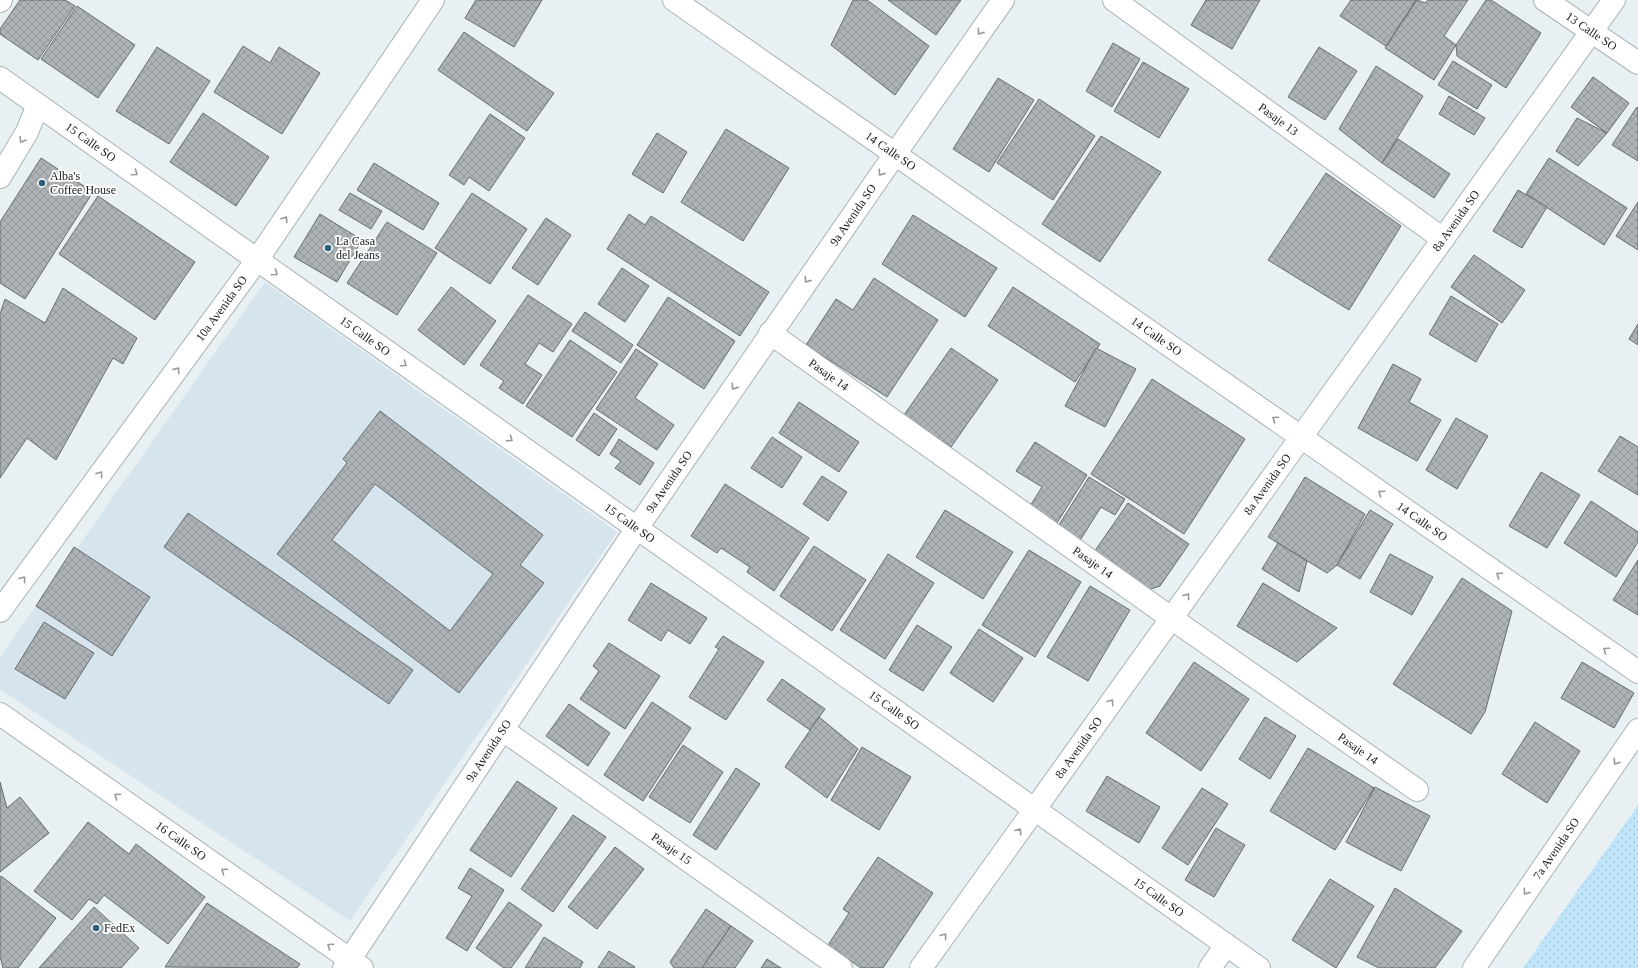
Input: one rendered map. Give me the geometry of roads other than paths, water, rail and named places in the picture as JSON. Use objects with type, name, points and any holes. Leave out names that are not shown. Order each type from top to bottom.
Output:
[{"type":"street","name":"10a Avenida SO","points":[[0,611],[257,260],[433,0]]},
{"type":"street","name":"14 Calle SO","points":[[674,0],[1638,672]]},
{"type":"street","name":"9a Avenida SO","points":[[352,965],[503,730],[637,528],[770,333],[1002,0]]},
{"type":"street","name":"Pasaje 13","points":[[1114,0],[1442,239]]},
{"type":"street","name":"13 Calle SO","points":[[1545,0],[1638,63]]},
{"type":"street","name":"8a Avenida SO","points":[[921,968],[1614,0]]},
{"type":"street","name":"15 Calle SO","points":[[0,78],[1258,968]]},
{"type":"street","points":[[0,178],[27,132],[38,105]]},
{"type":"street","name":"Pasaje 14","points":[[770,333],[1417,790]]},
{"type":"street","name":"16 Calle SO","points":[[0,714],[352,965]]},
{"type":"street","name":"Pasaje 15","points":[[503,730],[841,968]]},
{"type":"street","name":"7a Avenida SO","points":[[1474,968],[1638,730]]},
{"type":"street","points":[[1210,968],[1226,945]]},
{"type":"place","name":"Alba's Coffee House","points":[[42,183]]},
{"type":"place","name":"La Casa del Jeans","points":[[328,248]]},
{"type":"place","name":"FedEx","points":[[96,928]]}]
